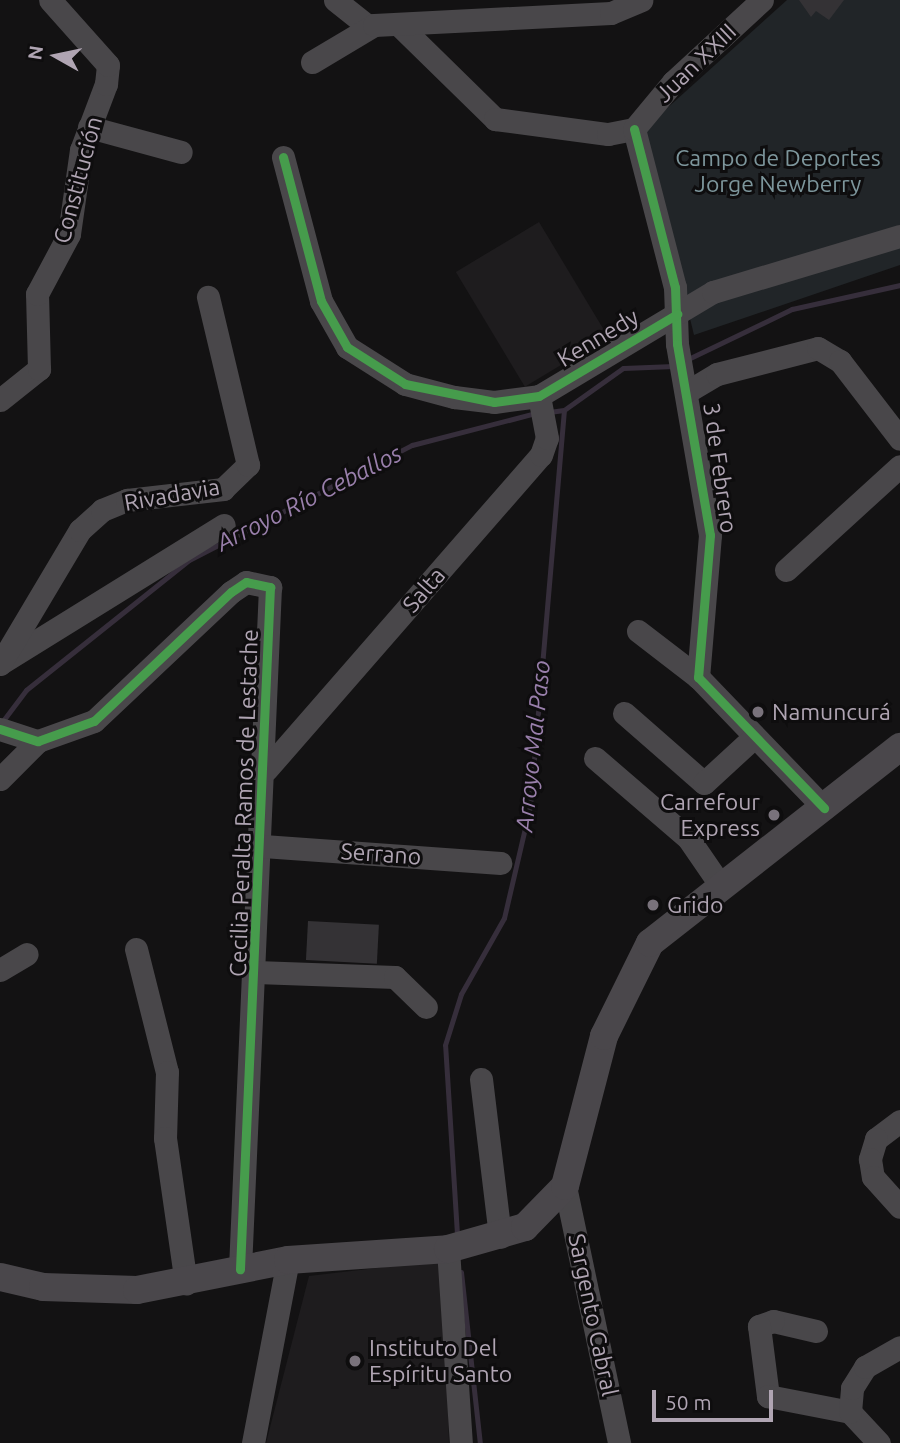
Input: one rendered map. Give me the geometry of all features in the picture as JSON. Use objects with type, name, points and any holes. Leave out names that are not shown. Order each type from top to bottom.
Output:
[{"type":"main road","points":[[0,1277],[90,1290],[186,1283],[288,1260],[448,1249],[500,1237],[542,1214],[565,1186],[604,1036],[630,975],[650,943],[900,747]]},
{"type":"street","name":"Constitución","points":[[0,400],[39,369],[37,294],[69,234],[73,182],[108,65],[50,0]]},
{"type":"street","points":[[335,0],[369,27]]},
{"type":"street","points":[[313,62],[369,27],[611,13],[641,0]]},
{"type":"street","name":"Juan XXIII","points":[[634,129],[673,82],[762,0]]},
{"type":"street","points":[[398,24],[495,119],[608,134],[634,129]]},
{"type":"street","points":[[89,127],[181,152]]},
{"type":"street","name":"3 de Febrero","points":[[634,129],[677,314],[677,344],[688,384],[712,560],[698,677]]},
{"type":"street","points":[[283,157],[321,301],[347,347],[405,384],[454,397],[494,402],[540,403]]},
{"type":"street","name":"Kennedy","points":[[540,403],[713,292],[900,236]]},
{"type":"street","name":"Rivadavia","points":[[1,663],[80,530],[102,510],[127,500],[223,489],[247,465],[208,297]]},
{"type":"street","points":[[688,384],[729,370],[818,348],[840,361],[900,439]]},
{"type":"street","name":"Salta","points":[[266,771],[541,455],[547,438],[540,403]]},
{"type":"street","points":[[786,570],[900,466]]},
{"type":"street","points":[[1,663],[224,524]]},
{"type":"street","name":"Cecilia Peralta Ramos de Lestache","points":[[20,735],[108,712],[232,592],[260,581],[270,587],[272,601],[263,846],[240,1269]]},
{"type":"street","points":[[638,631],[698,677],[824,808]]},
{"type":"street","points":[[624,713],[704,783],[754,737]]},
{"type":"street","points":[[0,779],[20,735]]},
{"type":"street","points":[[595,758],[688,838],[721,886]]},
{"type":"street","name":"Serrano","points":[[263,846],[500,863]]},
{"type":"street","points":[[136,948],[167,1072],[165,1138],[186,1283]]},
{"type":"street","points":[[0,970],[27,954]]},
{"type":"street","points":[[256,971],[395,977],[426,1007]]},
{"type":"street","points":[[481,1079],[500,1237]]},
{"type":"street","points":[[900,1121],[876,1139],[870,1158],[873,1177],[900,1207]]},
{"type":"street","name":"Sargento Cabral","points":[[565,1186],[619,1443]]},
{"type":"street","points":[[448,1249],[461,1443]]},
{"type":"street","points":[[253,1443],[288,1260]]},
{"type":"street","points":[[816,1331],[773,1321],[759,1326],[768,1396],[850,1412],[878,1443]]},
{"type":"street","points":[[850,1412],[856,1375],[900,1346]]},
{"type":"shaded area","points":[[539,222],[608,337],[525,387],[456,272]]},
{"type":"shaded area","points":[[444,1260],[449,1443],[266,1443],[309,1276]]},
{"type":"green space","name":"Campo de Deportes Jorge Newberry","points":[[787,0],[900,0],[900,265],[694,335],[644,129]]},
{"type":"building","points":[[799,0],[844,0],[829,20],[816,11],[811,17]]},
{"type":"building","points":[[308,921],[379,925],[377,964],[306,960]]},
{"type":"waterway","name":"Arroyo Río Ceballos","points":[[686,360],[792,309],[900,285]]},
{"type":"waterway","name":"Arroyo Río Ceballos","points":[[549,412],[564,410],[623,368],[674,366]]},
{"type":"waterway","name":"Arroyo Mal Paso","points":[[457,1234],[445,1045],[461,994],[504,918],[530,806],[564,410]]},
{"type":"waterway","name":"Arroyo Río Ceballos","points":[[2,722],[26,690],[189,560],[412,445],[536,413]]},
{"type":"waterway","name":"Arroyo Mal Paso","points":[[461,1272],[480,1443]]},
{"type":"cycle path","points":[[634,129],[675,287],[677,344],[710,535],[698,677],[824,808]]},
{"type":"cycle path","points":[[283,157],[321,301],[347,347],[405,384],[494,402],[539,396],[677,314]]},
{"type":"cycle path","points":[[0,729],[38,741],[94,721],[231,592],[246,582],[270,587],[240,1269]]},
{"type":"place","name":"Namuncurá","points":[[758,712]]},
{"type":"place","name":"Carrefour Express","points":[[774,815]]},
{"type":"place","name":"Grido","points":[[653,905]]},
{"type":"place","name":"Instituto Del Espíritu Santo","points":[[355,1361]]}]
